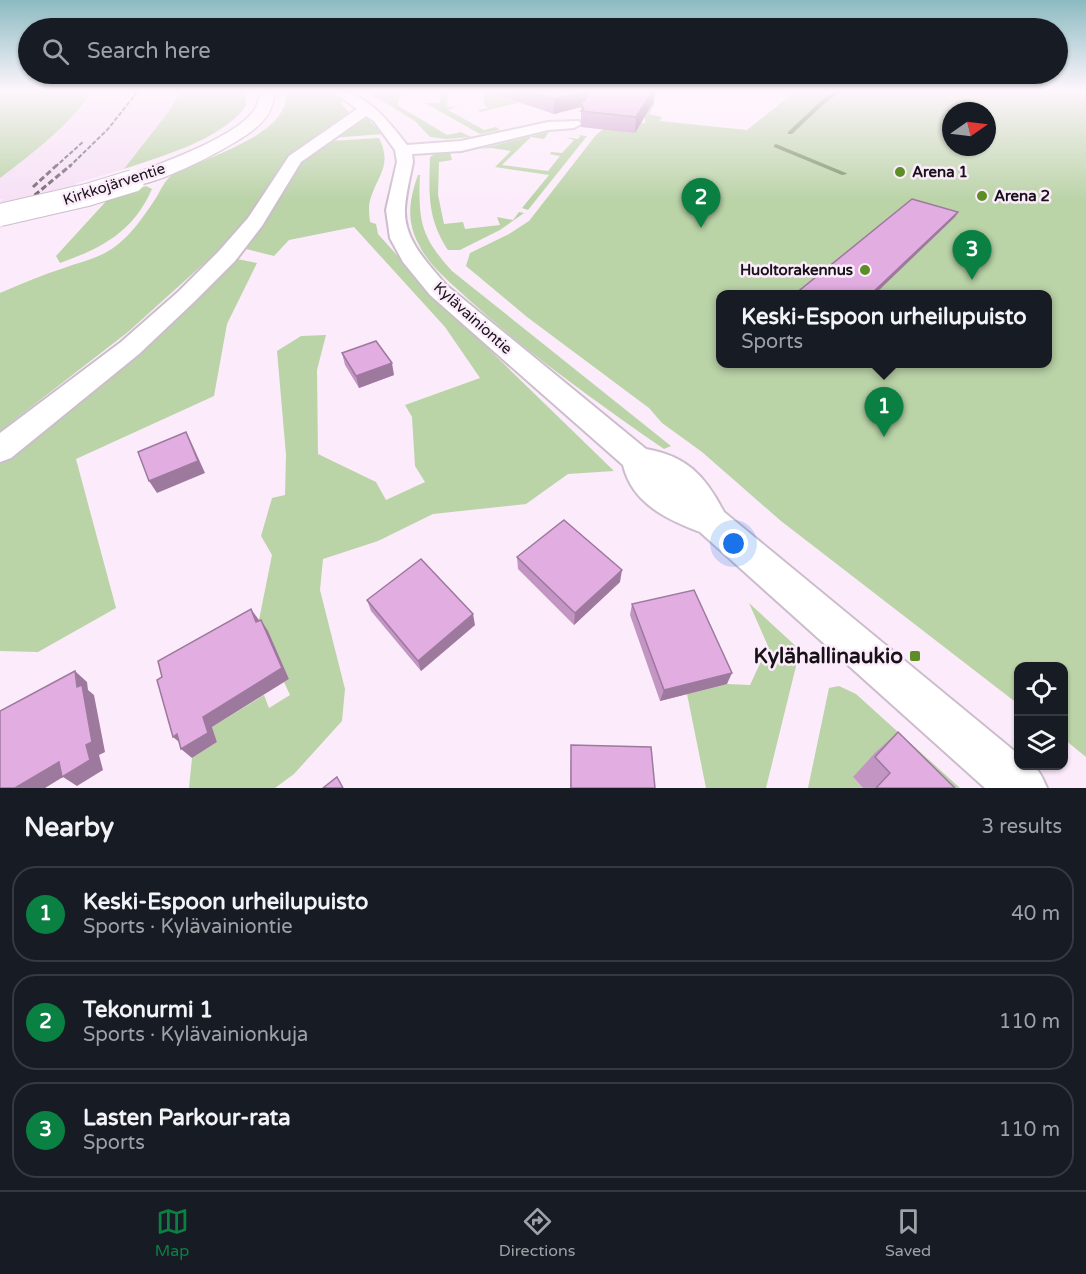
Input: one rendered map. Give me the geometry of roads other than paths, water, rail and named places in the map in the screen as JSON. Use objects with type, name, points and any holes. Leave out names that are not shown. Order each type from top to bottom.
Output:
[{"type":"main road","name":"Kirkkojärventie","points":[[0,205],[130,178],[226,128]]},
{"type":"main road","name":"Kirkkojärventie","points":[[0,215],[87,195],[213,148],[245,128]]},
{"type":"street","points":[[0,450],[130,348],[186,297],[227,256],[255,222],[295,159],[339,128]]},
{"type":"street","points":[[387,128],[403,150],[461,146],[540,128]]},
{"type":"street","name":"Kylävainiontie","points":[[403,150],[405,162],[395,210],[400,238],[411,257],[438,290],[637,459],[644,480],[676,508],[712,522],[1022,788]]},
{"type":"waterway","points":[[790,133],[796,128]]},
{"type":"waterway","points":[[776,146],[844,174]]},
{"type":"railway","points":[[69,167],[109,128]]},
{"type":"railway","points":[[55,167],[84,141]]},
{"type":"railway","points":[[33,187],[57,165]]},
{"type":"railway","points":[[0,224],[71,165]]},
{"type":"place","name":"Arena 1","points":[[900,172]]},
{"type":"place","name":"Arena 2","points":[[982,196]]},
{"type":"place","name":"Tekonurmi 1","points":[[701,228]]},
{"type":"place","name":"Huoltorakennus","points":[[865,270]]},
{"type":"place","name":"Lasten Parkour-rata","points":[[972,280]]},
{"type":"place","name":"Keski-Espoon urheilupuisto","points":[[884,437]]},
{"type":"place","name":"Kylähallinaukio","points":[[915,656]]}]
